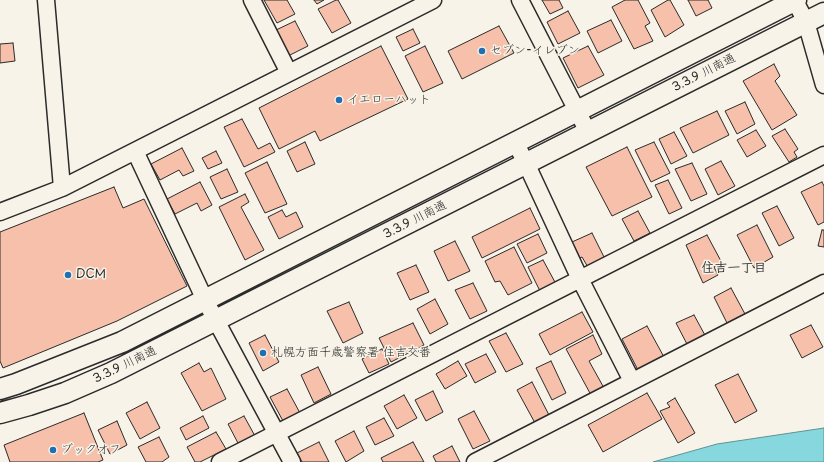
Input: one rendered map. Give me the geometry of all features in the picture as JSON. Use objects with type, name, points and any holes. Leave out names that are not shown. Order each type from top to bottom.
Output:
[{"type":"street","points":[[46,0],[62,188]]},
{"type":"street","points":[[252,0],[289,73]]},
{"type":"street","points":[[0,212],[62,188],[433,0]]},
{"type":"street","points":[[520,0],[588,132]]},
{"type":"street","points":[[796,0],[806,22],[824,85]]},
{"type":"street","name":"3.3.9 川南通","points":[[0,389],[31,379],[122,342],[796,0]]},
{"type":"street","name":"3.3.9 川南通","points":[[0,413],[65,393],[111,373],[824,13]]},
{"type":"street","points":[[515,142],[580,279],[632,381]]},
{"type":"street","points":[[135,151],[216,320],[292,462]]},
{"type":"street","points":[[220,462],[824,155]]},
{"type":"street","points":[[475,462],[824,283]]},
{"type":"water","points":[[824,428],[824,462],[653,462],[717,444]]},
{"type":"building","points":[[264,0],[287,0],[295,14],[277,23]]},
{"type":"building","points":[[314,0],[324,0],[317,4]]},
{"type":"building","points":[[338,0],[351,23],[332,33],[318,9]]},
{"type":"building","points":[[542,0],[559,0],[563,8],[550,14]]},
{"type":"building","points":[[625,0],[638,0],[650,23],[645,26],[653,41],[634,49],[612,7]]},
{"type":"building","points":[[670,0],[684,25],[665,37],[651,10]]},
{"type":"building","points":[[688,0],[708,0],[712,8],[696,16]]},
{"type":"building","points":[[568,11],[580,33],[558,44],[547,22]]},
{"type":"building","points":[[611,20],[622,41],[598,53],[587,31]]},
{"type":"building","points":[[295,21],[308,46],[288,56],[276,30]]},
{"type":"building","points":[[499,26],[514,53],[462,79],[448,51]]},
{"type":"building","points":[[413,29],[420,43],[403,51],[396,37]]},
{"type":"building","points":[[13,43],[15,61],[0,63],[0,44]]},
{"type":"building","points":[[381,46],[408,99],[320,141],[315,131],[279,149],[259,108]]},
{"type":"building","points":[[425,46],[443,83],[423,92],[405,56]]},
{"type":"building","points":[[588,46],[604,75],[578,88],[563,58]]},
{"type":"building","points":[[774,64],[780,76],[775,81],[797,115],[772,130],[743,81]]},
{"type":"building","points":[[745,102],[755,124],[737,134],[725,111]]},
{"type":"building","points":[[717,111],[729,135],[693,153],[680,128]]},
{"type":"building","points":[[242,119],[258,149],[270,143],[275,152],[244,167],[224,127]]},
{"type":"building","points":[[785,129],[798,149],[794,152],[797,157],[789,162],[772,136]]},
{"type":"building","points":[[756,130],[766,146],[747,157],[737,140]]},
{"type":"building","points":[[674,132],[687,156],[671,164],[659,139]]},
{"type":"building","points":[[305,142],[315,164],[297,172],[287,151]]},
{"type":"building","points":[[654,142],[670,173],[651,182],[635,150]]},
{"type":"building","points":[[627,147],[652,197],[612,216],[586,167]]},
{"type":"building","points":[[182,148],[194,171],[183,176],[179,170],[160,180],[151,164]]},
{"type":"building","points":[[216,151],[222,163],[208,169],[202,158]]},
{"type":"building","points":[[721,161],[735,186],[718,195],[705,169]]},
{"type":"building","points":[[267,162],[287,204],[265,213],[245,173]]},
{"type":"building","points":[[692,163],[707,194],[691,201],[675,169]]},
{"type":"building","points":[[227,169],[238,192],[221,199],[210,177]]},
{"type":"building","points":[[668,180],[682,208],[669,214],[655,185]]},
{"type":"building","points":[[200,182],[212,205],[201,211],[197,203],[175,214],[167,199]]},
{"type":"building","points":[[822,182],[824,186],[824,222],[818,225],[801,192]]},
{"type":"building","points":[[114,187],[123,208],[144,199],[187,286],[117,321],[3,368],[0,361],[0,232]]},
{"type":"building","points":[[245,194],[249,202],[241,207],[264,250],[245,260],[219,207]]},
{"type":"building","points":[[777,206],[794,238],[779,246],[762,213]]},
{"type":"building","points":[[530,208],[540,229],[482,258],[472,237]]},
{"type":"building","points":[[282,210],[286,217],[296,212],[303,227],[279,239],[268,217]]},
{"type":"building","points":[[638,211],[650,233],[634,241],[622,219]]},
{"type":"building","points":[[757,225],[773,257],[754,268],[737,235]]},
{"type":"building","points":[[822,230],[824,230],[824,247],[818,246]]},
{"type":"building","points":[[592,233],[606,261],[589,269],[582,257],[580,258],[572,242]]},
{"type":"building","points":[[538,234],[547,253],[527,263],[517,244]]},
{"type":"building","points":[[707,235],[722,263],[714,267],[718,275],[703,283],[686,245]]},
{"type":"building","points":[[455,241],[470,271],[448,281],[434,251]]},
{"type":"building","points":[[514,247],[532,283],[508,295],[500,281],[495,282],[485,261]]},
{"type":"building","points":[[543,260],[556,284],[540,291],[528,267]]},
{"type":"building","points":[[416,265],[429,292],[410,300],[397,273]]},
{"type":"building","points":[[473,283],[487,311],[470,319],[455,290]]},
{"type":"building","points":[[731,288],[745,314],[727,323],[714,297]]},
{"type":"building","points":[[435,299],[448,324],[430,334],[417,309]]},
{"type":"building","points":[[349,302],[363,333],[343,343],[327,311]]},
{"type":"building","points":[[582,312],[593,332],[550,355],[539,334]]},
{"type":"building","points":[[694,315],[706,337],[688,346],[676,323]]},
{"type":"building","points":[[413,323],[424,345],[391,362],[379,338]]},
{"type":"building","points":[[811,325],[823,347],[802,358],[790,335]]},
{"type":"building","points":[[647,326],[664,357],[638,370],[622,339]]},
{"type":"building","points":[[506,333],[523,364],[506,372],[489,341]]},
{"type":"building","points":[[265,335],[279,362],[263,371],[249,343]]},
{"type":"building","points":[[593,335],[602,354],[589,361],[604,388],[591,395],[566,349]]},
{"type":"building","points":[[382,349],[389,364],[369,373],[362,359]]},
{"type":"building","points":[[486,354],[496,372],[475,383],[465,364]]},
{"type":"building","points":[[458,361],[467,376],[445,389],[436,374]]},
{"type":"building","points":[[551,361],[566,393],[552,400],[536,368]]},
{"type":"building","points":[[199,363],[204,372],[211,368],[226,399],[202,411],[181,373]]},
{"type":"building","points":[[318,367],[331,394],[314,403],[301,375]]},
{"type":"building","points":[[738,374],[757,411],[735,423],[715,385]]},
{"type":"building","points":[[532,382],[549,415],[535,423],[517,390]]},
{"type":"building","points":[[287,389],[300,413],[283,421],[270,397]]},
{"type":"building","points":[[433,391],[443,412],[426,421],[415,400]]},
{"type":"building","points":[[647,393],[662,419],[603,452],[588,425]]},
{"type":"building","points":[[404,395],[417,418],[397,429],[384,406]]},
{"type":"building","points":[[675,398],[695,433],[678,443],[660,411],[670,407],[667,403]]},
{"type":"building","points":[[147,402],[160,428],[140,439],[126,413]]},
{"type":"building","points":[[474,411],[490,441],[473,449],[458,419]]},
{"type":"building","points":[[84,413],[103,460],[98,462],[10,462],[4,445]]},
{"type":"building","points":[[203,416],[209,428],[186,440],[180,428]]},
{"type":"building","points":[[244,416],[255,436],[239,445],[228,424]]},
{"type":"building","points":[[384,418],[394,436],[375,445],[366,427]]},
{"type":"building","points":[[117,421],[127,445],[110,454],[98,430]]},
{"type":"building","points":[[354,431],[364,451],[346,462],[335,441]]},
{"type":"building","points":[[216,432],[226,449],[200,462],[195,462],[187,447]]},
{"type":"building","points":[[159,437],[169,457],[162,462],[146,462],[138,447]]},
{"type":"building","points":[[319,442],[329,462],[302,462],[297,453]]},
{"type":"building","points":[[413,442],[424,462],[383,462],[381,458]]},
{"type":"building","points":[[452,446],[460,462],[436,462],[433,456]]},
{"type":"place","name":"セブン-イレブン","points":[[482,51]]},
{"type":"place","name":"イエローハット","points":[[339,100]]},
{"type":"place","name":"DCM","points":[[68,275]]},
{"type":"place","name":"札幌方面千歳警察署 住吉交番","points":[[263,353]]},
{"type":"place","name":"ブックオフ","points":[[53,450]]},
{"type":"district","name":"住吉一丁目","points":[[734,268]]}]
